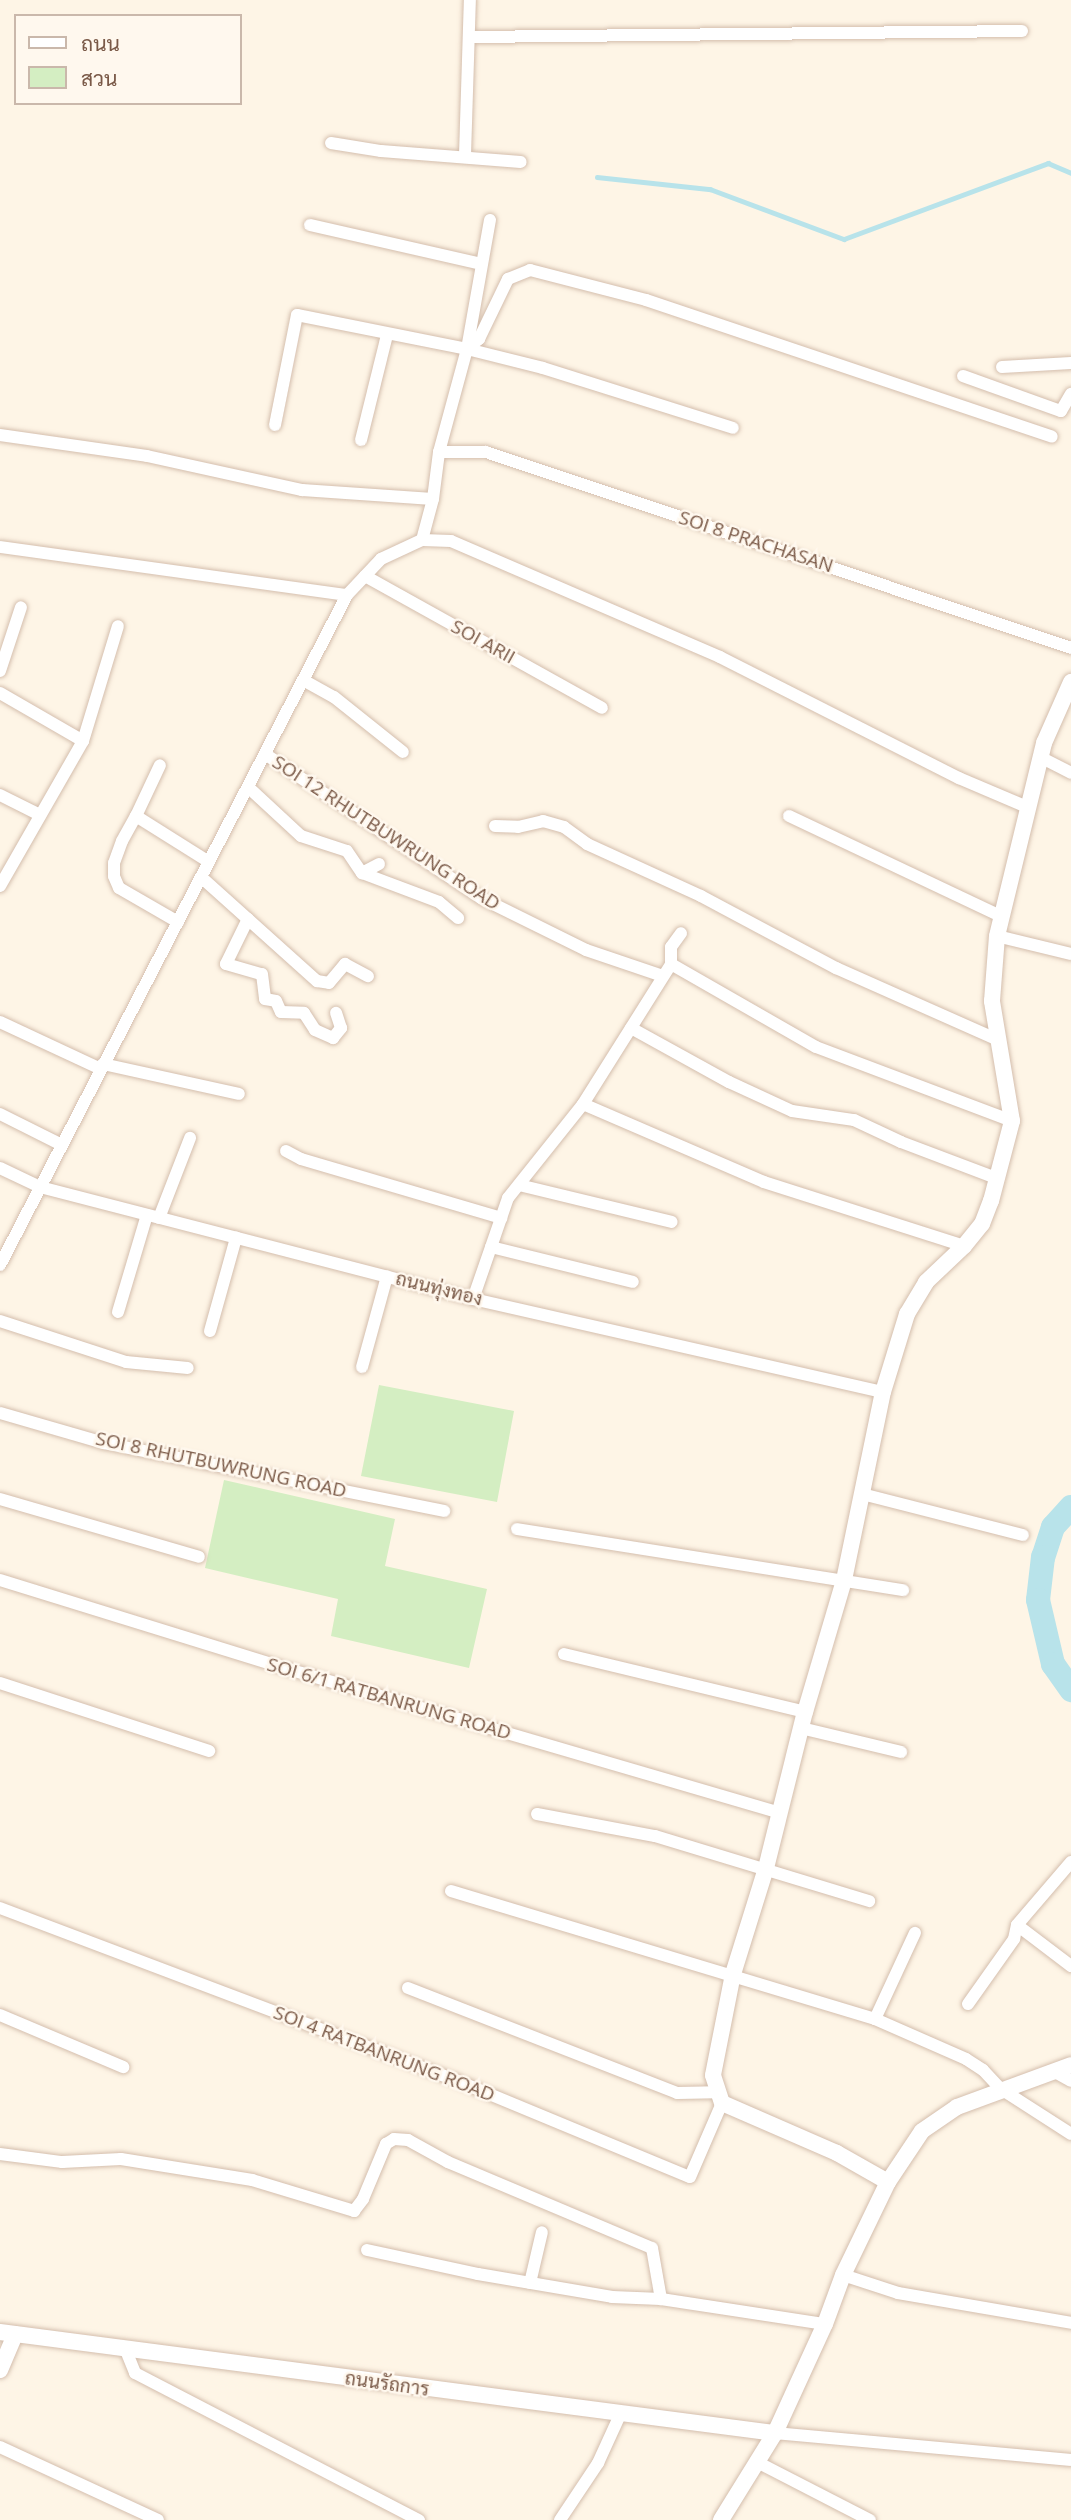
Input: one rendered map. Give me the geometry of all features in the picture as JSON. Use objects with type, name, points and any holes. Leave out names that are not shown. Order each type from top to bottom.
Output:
[{"type":"street","points":[[465,155],[471,0]]},
{"type":"street","points":[[469,37],[1023,31]]},
{"type":"street","points":[[331,143],[381,151],[465,155],[521,162]]},
{"type":"street","points":[[422,540],[433,499],[439,452],[467,349],[490,220]]},
{"type":"street","points":[[310,225],[481,264]]},
{"type":"street","points":[[467,349],[479,340],[508,279],[530,270],[646,300],[1052,437]]},
{"type":"street","points":[[275,425],[297,315],[467,349],[543,368],[733,428]]},
{"type":"street","points":[[361,440],[387,335]]},
{"type":"street","points":[[1002,367],[1071,363]]},
{"type":"street","points":[[963,376],[1061,411],[1071,394]]},
{"type":"street","points":[[0,435],[147,456],[302,490],[433,499]]},
{"type":"street","name":"SOI 8 PRACHASAN","points":[[439,452],[486,452],[1071,648]]},
{"type":"street","points":[[0,1265],[347,596],[381,559],[422,540],[451,541],[720,657],[959,778],[1027,807]]},
{"type":"street","points":[[0,547],[347,596]]},
{"type":"street","name":"SOI ARII","points":[[365,576],[602,708]]},
{"type":"street","points":[[0,671],[21,607]]},
{"type":"street","points":[[0,886],[83,741],[118,626]]},
{"type":"street","points":[[303,680],[334,697],[403,752]]},
{"type":"street","points":[[719,2097],[713,2075],[733,1974],[766,1868],[803,1720],[844,1580],[883,1392],[907,1314],[926,1282],[964,1246],[982,1224],[1012,1121],[996,1039],[992,1001],[997,936],[1040,757],[1071,682]]},
{"type":"street","points":[[0,692],[83,741]]},
{"type":"street","name":"SOI 12 RHUTBUWRUNG ROAD","points":[[265,754],[481,898],[586,950],[663,976]]},
{"type":"street","points":[[1040,757],[1071,774]]},
{"type":"street","points":[[160,765],[114,863],[114,876],[119,888],[178,922]]},
{"type":"street","points":[[248,787],[301,836],[347,852],[362,873],[439,902],[458,918]]},
{"type":"street","points":[[0,794],[40,815]]},
{"type":"street","points":[[136,816],[209,862]]},
{"type":"street","points":[[789,816],[1001,916]]},
{"type":"street","points":[[495,826],[518,827],[543,821],[564,827],[587,844],[701,896],[836,968],[996,1039]]},
{"type":"street","points":[[362,873],[379,864]]},
{"type":"street","points":[[201,877],[317,981],[329,983],[345,964],[369,976]]},
{"type":"street","points":[[248,919],[226,964],[262,974],[265,999],[276,1001],[281,1012],[304,1013],[315,1030],[333,1038],[341,1028],[336,1013]]},
{"type":"street","points":[[473,1299],[508,1198],[583,1104],[671,964],[671,947],[681,933]]},
{"type":"street","points":[[997,936],[1071,954]]},
{"type":"street","points":[[671,964],[816,1046],[1012,1121]]},
{"type":"street","points":[[0,1022],[102,1067],[239,1094]]},
{"type":"street","points":[[631,1028],[729,1082],[792,1111],[854,1120],[901,1142],[996,1178]]},
{"type":"street","points":[[583,1104],[765,1182],[964,1246]]},
{"type":"street","points":[[0,1114],[62,1145]]},
{"type":"street","points":[[118,1312],[153,1216],[190,1138]]},
{"type":"street","points":[[286,1151],[300,1159],[502,1218]]},
{"type":"street","name":"ถนนทุ่งทอง","points":[[0,1168],[40,1187],[473,1299],[883,1392]]},
{"type":"street","points":[[519,1185],[672,1222]]},
{"type":"street","points":[[210,1331],[236,1238]]},
{"type":"street","points":[[491,1247],[633,1282]]},
{"type":"street","points":[[362,1367],[387,1276]]},
{"type":"street","points":[[0,1321],[126,1362],[188,1368]]},
{"type":"street","name":"SOI 8 RHUTBUWRUNG ROAD","points":[[0,1413],[104,1443],[444,1511]]},
{"type":"street","points":[[862,1494],[1023,1535]]},
{"type":"street","points":[[0,1499],[200,1557]]},
{"type":"street","points":[[517,1529],[903,1590]]},
{"type":"street","name":"SOI 6/1 RATBANRUNG ROAD","points":[[0,1580],[288,1670],[780,1813]]},
{"type":"street","points":[[564,1654],[803,1720],[901,1752]]},
{"type":"street","points":[[0,1683],[208,1751]]},
{"type":"street","points":[[537,1814],[655,1836],[869,1901]]},
{"type":"street","points":[[968,2004],[1014,1939],[1017,1925],[1071,1862]]},
{"type":"street","points":[[451,1891],[875,2019],[965,2059],[983,2070],[1001,2089],[1071,2134]]},
{"type":"street","name":"SOI 4 RATBANRUNG ROAD","points":[[0,1908],[453,2078],[690,2177],[719,2097]]},
{"type":"street","points":[[1017,1925],[1071,1966]]},
{"type":"street","points":[[875,2019],[915,1933]]},
{"type":"street","points":[[408,1988],[677,2093],[719,2097],[837,2153],[888,2182]]},
{"type":"street","points":[[0,2015],[123,2067]]},
{"type":"street","points":[[721,2520],[775,2433],[825,2324],[843,2275],[888,2182],[922,2131],[957,2107],[1071,2065]]},
{"type":"street","points":[[1055,2072],[1071,2081]]},
{"type":"street","points":[[0,2154],[62,2162],[134,2162],[252,2180],[354,2211],[363,2199],[386,2144],[394,2139],[408,2140],[448,2162],[652,2248],[661,2299]]},
{"type":"street","points":[[530,2283],[542,2232]]},
{"type":"street","points":[[367,2250],[611,2297],[661,2299],[825,2324]]},
{"type":"street","points":[[843,2275],[898,2293],[1071,2323]]},
{"type":"street","points":[[0,2370],[8,2333]]},
{"type":"street","name":"ถนนรัถการ","points":[[8,2333],[620,2415],[775,2433]]},
{"type":"street","points":[[125,2348],[135,2373],[419,2520]]},
{"type":"street","points":[[560,2520],[598,2463],[620,2415]]},
{"type":"street","points":[[775,2433],[1071,2460]]},
{"type":"street","points":[[0,2447],[158,2520]]},
{"type":"street","points":[[757,2462],[870,2520]]},
{"type":"green space","points":[[379,1385],[514,1411],[497,1502],[361,1476]]},
{"type":"green space","points":[[224,1480],[395,1519],[385,1566],[487,1589],[469,1668],[331,1636],[338,1599],[205,1568]]},
{"type":"waterway","points":[[597,177],[710,189],[844,239],[1048,163],[1071,173]]},
{"type":"waterway","points":[[1071,1507],[1053,1527],[1043,1557],[1038,1600],[1053,1664],[1071,1690]]}]
